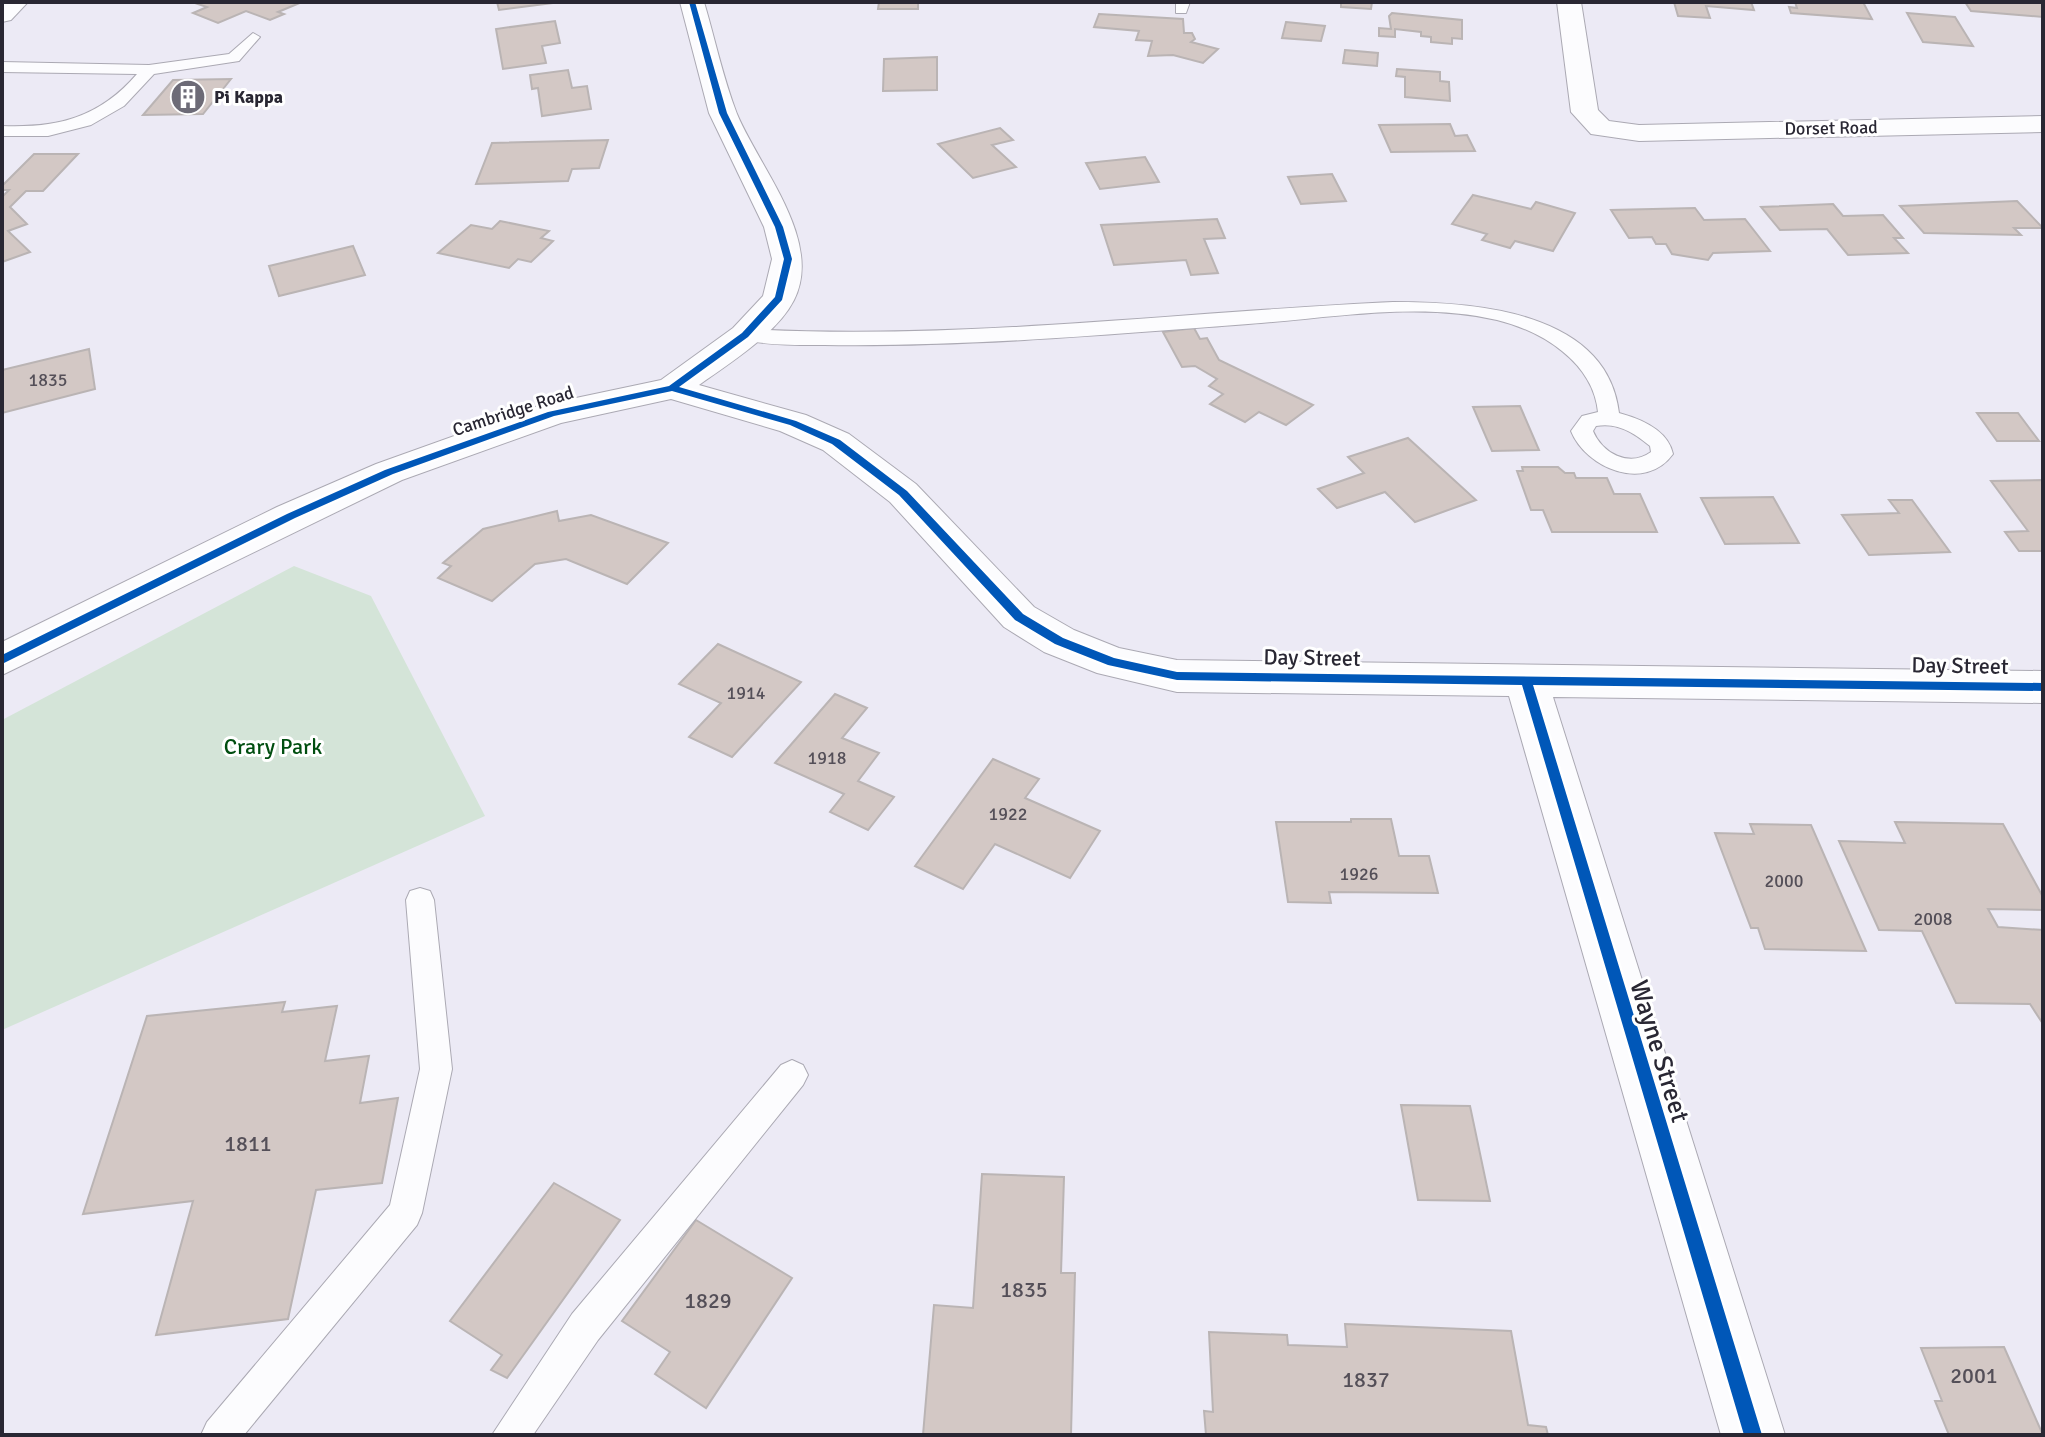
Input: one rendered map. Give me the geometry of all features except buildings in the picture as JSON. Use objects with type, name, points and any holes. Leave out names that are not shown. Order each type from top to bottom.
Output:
[{"type":"street","points":[[2,15],[16,2]]},
{"type":"street","name":"Cambridge Road","points":[[2,660],[291,516],[389,472],[551,414],[672,388],[745,335],[779,298],[788,259],[779,227],[723,113],[692,2]]},
{"type":"street","name":"Dorset Road","points":[[1569,2],[1585,112],[1601,128],[1619,132],[2043,124]]},
{"type":"street","name":"Day Street","points":[[672,388],[793,423],[836,442],[903,493],[1019,617],[1059,641],[1112,662],[1177,676],[2043,687]]},
{"type":"street","name":"Wayne Street","points":[[1526,680],[1753,1435]]},
{"type":"lane","points":[[2,67],[149,70],[234,58],[253,37]]},
{"type":"lane","points":[[2,131],[63,129],[90,122],[126,99],[149,70]]},
{"type":"lane","points":[[745,335],[798,339],[979,335],[1372,309],[1461,310],[1520,320],[1557,339],[1591,367],[1610,403],[1609,418]]},
{"type":"lane","points":[[220,1435],[405,1213],[436,1069],[420,900]]},
{"type":"lane","points":[[511,1435],[585,1327],[792,1075]]},
{"type":"green space","name":"Crary Park","points":[[294,566],[371,596],[485,816],[2,1030],[2,720]]},
{"type":"cycle path","points":[[2,660],[291,516],[389,472],[551,414],[672,388],[745,335],[779,298],[788,259],[779,227],[723,113],[692,2]]},
{"type":"cycle path","points":[[672,388],[793,423],[836,442],[903,493],[1019,617],[1059,641],[1112,662],[1177,676],[2043,687]]},
{"type":"cycle path","points":[[1526,680],[1753,1435]]},
{"type":"place","name":"Pi Kappa","points":[[188,97]]}]
